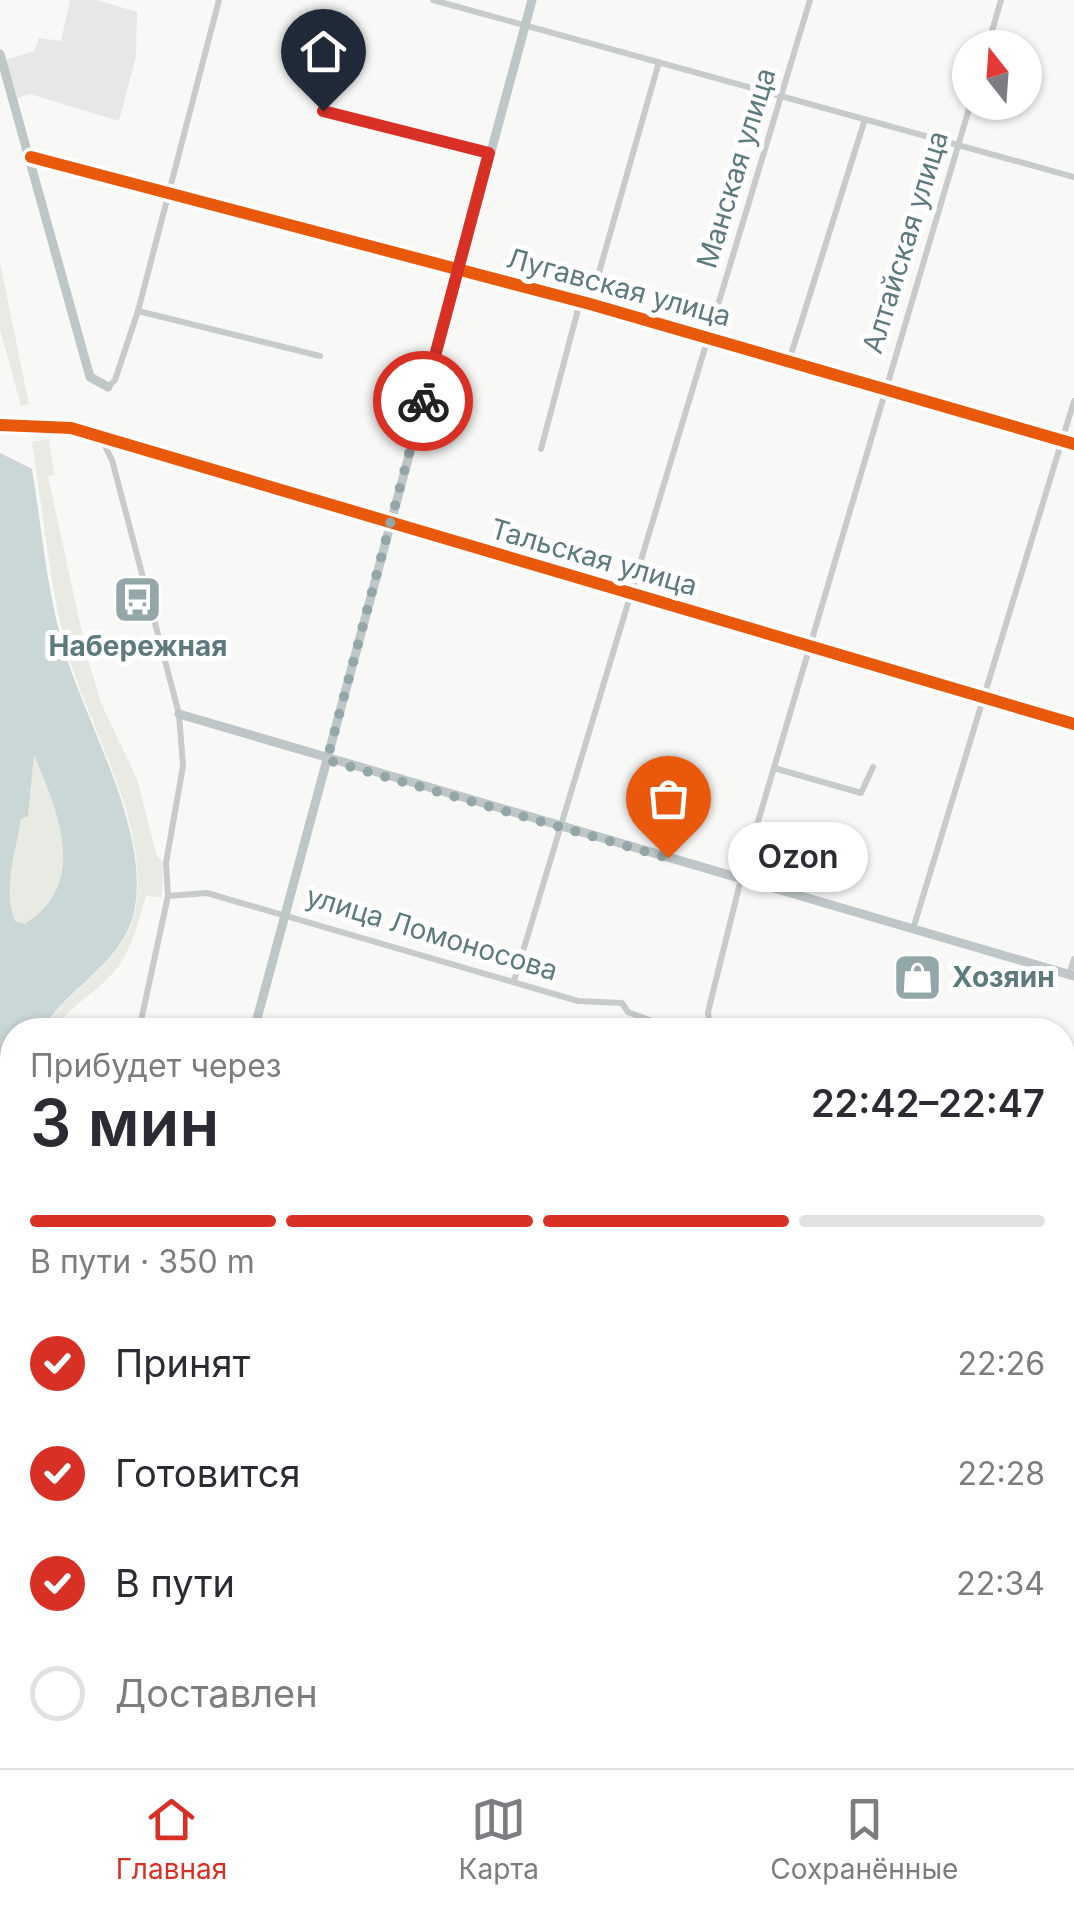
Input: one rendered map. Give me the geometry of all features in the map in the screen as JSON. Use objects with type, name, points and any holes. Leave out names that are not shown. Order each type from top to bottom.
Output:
[{"type":"street","points":[[0,54],[90,377],[108,387],[115,380],[138,311],[219,0]]},
{"type":"street","points":[[434,0],[1074,177]]},
{"type":"street","points":[[257,1018],[532,0]]},
{"type":"street","name":"Манская улица","points":[[514,981],[810,0]]},
{"type":"street","points":[[992,30],[1001,0]]},
{"type":"street","points":[[541,449],[658,62]]},
{"type":"street","points":[[323,111],[489,153]]},
{"type":"street","points":[[789,360],[865,118]]},
{"type":"street","name":"Алтайская улица","points":[[709,1018],[741,879],[965,120]]},
{"type":"street","name":"Лугавская улица","points":[[31,158],[459,268],[884,386],[1074,444]]},
{"type":"street","points":[[138,311],[320,356]]},
{"type":"street","points":[[914,930],[1074,401]]},
{"type":"street","points":[[0,425],[28,429],[61,426],[100,438],[112,460],[180,714],[183,766],[166,863],[168,896],[142,1018]]},
{"type":"street","name":"Тальская улица","points":[[100,438],[1074,724]]},
{"type":"street","points":[[112,460],[124,446]]},
{"type":"street","points":[[180,714],[1072,975],[1074,959]]},
{"type":"street","points":[[774,768],[861,793],[872,767]]},
{"type":"street","name":"улица Ломоносова","points":[[168,896],[207,892],[578,1000],[622,1003],[628,1012],[644,1018]]},
{"type":"shaded area","points":[[70,0],[97,0],[137,12],[136,56],[119,121],[30,94],[17,98],[5,60],[34,51],[39,38],[61,41]]},
{"type":"shaded area","points":[[0,263],[29,404],[21,406],[0,329]]},
{"type":"shaded area","points":[[49,439],[54,475],[48,476],[87,656],[101,703],[137,779],[157,857],[163,862],[162,897],[146,896],[133,938],[118,966],[65,1018],[52,1018],[108,961],[129,930],[138,876],[124,805],[62,631],[32,442]]},
{"type":"shaded area","points":[[0,453],[32,469],[60,635],[124,809],[137,879],[128,931],[106,961],[53,1015],[0,1018]],"holes":[[[34,755],[52,800],[63,846],[62,868],[57,889],[44,908],[24,924],[15,921],[10,884],[21,819],[28,816]]]},
{"type":"shaded area","points":[[34,753],[59,822],[64,867],[58,888],[45,907],[24,924],[15,921],[10,883],[21,819],[28,815]]},
{"type":"cycle path","points":[[31,157],[590,304],[1074,444]]},
{"type":"cycle path","points":[[0,425],[71,428],[1074,724]]},
{"type":"way so far","points":[[423,401],[327,760],[668,858]]},
{"type":"place","name":"Набережная","points":[[138,599]]},
{"type":"place","name":"Ozon","points":[[668,858]]},
{"type":"place","name":"Хозяин","points":[[917,977]]},
{"type":"route","points":[[323,111],[489,153],[423,401]]}]
